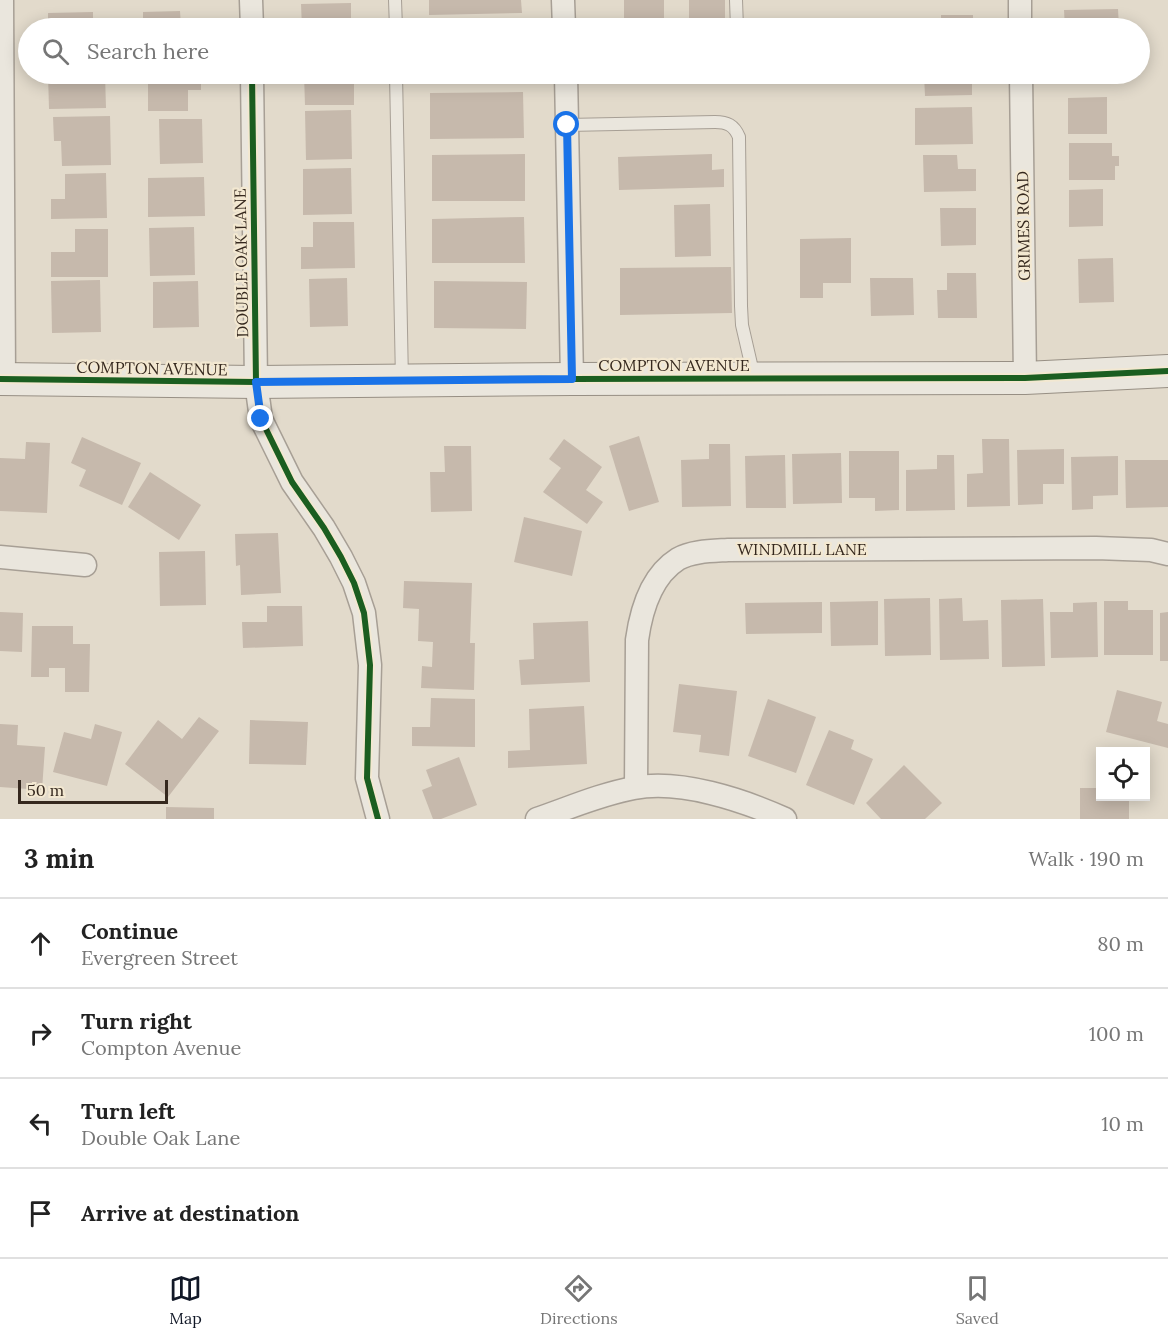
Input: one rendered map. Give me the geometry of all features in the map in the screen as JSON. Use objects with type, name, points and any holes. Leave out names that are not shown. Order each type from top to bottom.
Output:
[{"type":"street","points":[[2,0],[2,379]]},
{"type":"street","points":[[251,0],[252,18]]},
{"type":"street","points":[[563,0],[564,18]]},
{"type":"street","points":[[1020,0],[1020,18]]},
{"type":"street","name":"DOUBLE OAK LANE","points":[[252,84],[256,382],[261,419],[292,482],[341,557],[354,583],[364,613],[370,665],[367,778],[378,819]]},
{"type":"street","points":[[566,84],[572,379]]},
{"type":"street","name":"GRIMES ROAD","points":[[1021,84],[1025,378]]},
{"type":"street","name":"COMPTON AVENUE","points":[[2,379],[256,382],[1025,378],[1168,371]]},
{"type":"street","name":"WINDMILL LANE","points":[[636,787],[637,640],[640,619],[644,604],[658,580],[678,559],[693,553],[728,550],[1096,548],[1150,550],[1168,554]]},
{"type":"street","points":[[0,557],[85,565]]},
{"type":"street","points":[[537,819],[636,787],[683,788],[712,793],[785,819]]},
{"type":"lane","points":[[395,0],[396,18]]},
{"type":"lane","points":[[736,0],[737,18]]},
{"type":"lane","points":[[396,84],[402,381]]},
{"type":"lane","points":[[567,125],[726,122],[735,128],[739,137],[742,325],[754,378]]},
{"type":"building","points":[[429,0],[521,0],[522,13],[429,15]]},
{"type":"building","points":[[624,0],[664,0],[664,18],[624,18]]},
{"type":"building","points":[[689,0],[725,0],[725,18],[689,18]]},
{"type":"building","points":[[351,3],[351,18],[302,18],[301,4]]},
{"type":"building","points":[[1118,9],[1118,18],[1064,18],[1064,10]]},
{"type":"building","points":[[180,11],[180,18],[143,18],[143,12]]},
{"type":"building","points":[[93,12],[93,18],[48,18],[48,13]]},
{"type":"building","points":[[941,15],[973,15],[973,18],[941,18]]},
{"type":"building","points":[[48,84],[105,84],[106,108],[49,109]]},
{"type":"building","points":[[148,84],[201,84],[201,90],[188,90],[188,111],[148,111]]},
{"type":"building","points":[[304,84],[354,84],[354,105],[305,105]]},
{"type":"building","points":[[924,84],[972,84],[972,95],[925,96]]},
{"type":"building","points":[[523,92],[524,138],[430,139],[430,93]]},
{"type":"building","points":[[1107,97],[1107,134],[1068,134],[1068,98]]},
{"type":"building","points":[[972,107],[973,144],[915,145],[915,108]]},
{"type":"building","points":[[351,110],[352,159],[306,160],[305,111]]},
{"type":"building","points":[[110,116],[111,165],[62,166],[61,141],[54,141],[53,117]]},
{"type":"building","points":[[159,119],[202,119],[203,163],[160,164]]},
{"type":"building","points":[[1069,143],[1112,143],[1112,156],[1119,156],[1119,166],[1115,166],[1115,180],[1069,180]]},
{"type":"building","points":[[525,154],[525,201],[432,201],[432,155]]},
{"type":"building","points":[[712,154],[712,170],[724,169],[724,187],[619,190],[618,157]]},
{"type":"building","points":[[923,155],[957,155],[958,169],[976,169],[976,191],[924,192]]},
{"type":"building","points":[[351,168],[352,214],[303,215],[303,169]]},
{"type":"building","points":[[106,173],[107,218],[51,219],[51,199],[65,199],[65,174]]},
{"type":"building","points":[[204,177],[205,216],[148,217],[148,178]]},
{"type":"building","points":[[1103,189],[1103,226],[1069,227],[1069,190]]},
{"type":"building","points":[[710,204],[711,256],[675,257],[674,205]]},
{"type":"building","points":[[940,208],[976,208],[976,245],[941,246]]},
{"type":"building","points":[[524,217],[525,263],[432,263],[432,219]]},
{"type":"building","points":[[313,222],[354,222],[355,268],[301,269],[301,247],[313,247]]},
{"type":"building","points":[[194,227],[195,275],[150,276],[149,228]]},
{"type":"building","points":[[75,229],[108,229],[108,277],[51,277],[51,252],[75,252]]},
{"type":"building","points":[[851,238],[851,283],[823,283],[823,298],[800,298],[800,239]]},
{"type":"building","points":[[1113,258],[1114,302],[1079,303],[1078,259]]},
{"type":"building","points":[[731,267],[732,313],[620,315],[620,268]]},
{"type":"building","points":[[947,273],[976,273],[977,318],[938,318],[937,290],[947,290]]},
{"type":"building","points":[[347,278],[348,326],[310,327],[309,279]]},
{"type":"building","points":[[870,278],[913,278],[914,315],[871,316]]},
{"type":"building","points":[[100,280],[101,332],[52,333],[51,281]]},
{"type":"building","points":[[198,281],[199,327],[153,328],[153,282]]},
{"type":"building","points":[[434,281],[527,282],[526,329],[434,328]]},
{"type":"building","points":[[639,436],[659,502],[629,511],[609,446]]},
{"type":"building","points":[[82,437],[141,463],[122,505],[79,486],[86,470],[71,463]]},
{"type":"building","points":[[564,439],[602,467],[586,490],[603,502],[587,524],[543,492],[561,468],[549,459]]},
{"type":"building","points":[[982,439],[1009,439],[1010,506],[967,507],[967,474],[983,473]]},
{"type":"building","points":[[26,442],[50,443],[47,513],[0,511],[0,458],[25,459]]},
{"type":"building","points":[[709,444],[730,444],[731,506],[682,507],[681,460],[709,459]]},
{"type":"building","points":[[444,446],[471,446],[472,511],[431,512],[430,472],[445,472]]},
{"type":"building","points":[[1064,449],[1064,484],[1043,484],[1043,504],[1018,505],[1017,450]]},
{"type":"building","points":[[849,451],[899,451],[899,510],[875,511],[875,498],[849,498]]},
{"type":"building","points":[[841,453],[842,503],[793,504],[792,454]]},
{"type":"building","points":[[785,455],[786,508],[746,508],[745,456]]},
{"type":"building","points":[[937,455],[954,455],[955,510],[906,511],[906,470],[937,469]]},
{"type":"building","points":[[1118,456],[1118,495],[1093,496],[1093,509],[1072,510],[1071,457]]},
{"type":"building","points":[[1125,460],[1168,460],[1168,507],[1126,508]]},
{"type":"building","points":[[150,472],[201,505],[179,540],[128,507]]},
{"type":"building","points":[[524,517],[582,531],[572,576],[514,562]]},
{"type":"building","points":[[278,533],[281,593],[241,595],[240,565],[236,566],[235,534]]},
{"type":"building","points":[[205,551],[206,605],[160,606],[159,552]]},
{"type":"building","points":[[404,581],[472,583],[470,643],[475,643],[474,690],[421,688],[422,666],[432,667],[433,642],[418,641],[419,609],[403,608]]},
{"type":"building","points":[[930,598],[931,655],[885,656],[884,599]]},
{"type":"building","points":[[962,598],[963,621],[988,620],[989,659],[940,660],[939,599]]},
{"type":"building","points":[[1043,599],[1045,666],[1002,667],[1001,600]]},
{"type":"building","points":[[878,601],[878,645],[831,646],[830,602]]},
{"type":"building","points":[[1104,601],[1128,601],[1128,610],[1153,610],[1153,655],[1104,655]]},
{"type":"building","points":[[822,602],[822,633],[746,634],[745,603]]},
{"type":"building","points":[[1097,602],[1098,657],[1051,658],[1050,612],[1073,612],[1073,603]]},
{"type":"building","points":[[267,606],[302,606],[303,646],[243,648],[242,622],[267,622]]},
{"type":"building","points":[[0,612],[23,613],[22,652],[0,651]]},
{"type":"building","points":[[1168,612],[1168,661],[1160,661],[1160,613]]},
{"type":"building","points":[[588,621],[590,682],[521,685],[519,660],[534,659],[533,623]]},
{"type":"building","points":[[32,626],[73,626],[73,644],[90,644],[89,692],[65,692],[65,668],[49,668],[49,677],[31,677]]},
{"type":"building","points":[[679,684],[737,691],[729,756],[699,752],[701,735],[673,732]]},
{"type":"building","points":[[1117,690],[1162,702],[1157,721],[1168,724],[1168,748],[1106,732]]},
{"type":"building","points":[[431,698],[475,699],[475,747],[412,746],[412,727],[430,727]]},
{"type":"building","points":[[768,699],[816,717],[796,773],[748,756]]},
{"type":"building","points":[[584,706],[587,764],[508,768],[508,751],[530,750],[529,709]]},
{"type":"building","points":[[199,717],[219,731],[168,797],[125,764],[158,720],[182,739]]},
{"type":"building","points":[[250,720],[308,722],[306,765],[249,764]]},
{"type":"building","points":[[0,724],[18,725],[17,745],[45,747],[42,790],[0,787]]},
{"type":"building","points":[[95,724],[122,732],[107,786],[53,772],[64,732],[91,739]]},
{"type":"building","points":[[829,730],[854,740],[851,749],[873,759],[854,805],[806,785]]},
{"type":"building","points":[[459,757],[477,805],[441,819],[433,819],[422,790],[432,786],[426,770]]},
{"type":"building","points":[[904,765],[942,803],[925,819],[881,819],[866,803]]},
{"type":"building","points":[[1080,788],[1096,788],[1096,801],[1129,801],[1129,819],[1080,819]]},
{"type":"building","points":[[166,807],[214,808],[214,819],[166,819]]},
{"type":"cycle path","points":[[252,84],[256,382],[261,419],[292,482],[341,557],[354,583],[364,613],[370,665],[367,778],[378,819]]},
{"type":"cycle path","points":[[0,379],[256,382],[1025,378],[1168,371]]},
{"type":"route","points":[[261,419],[256,382],[572,379],[567,125]]}]
